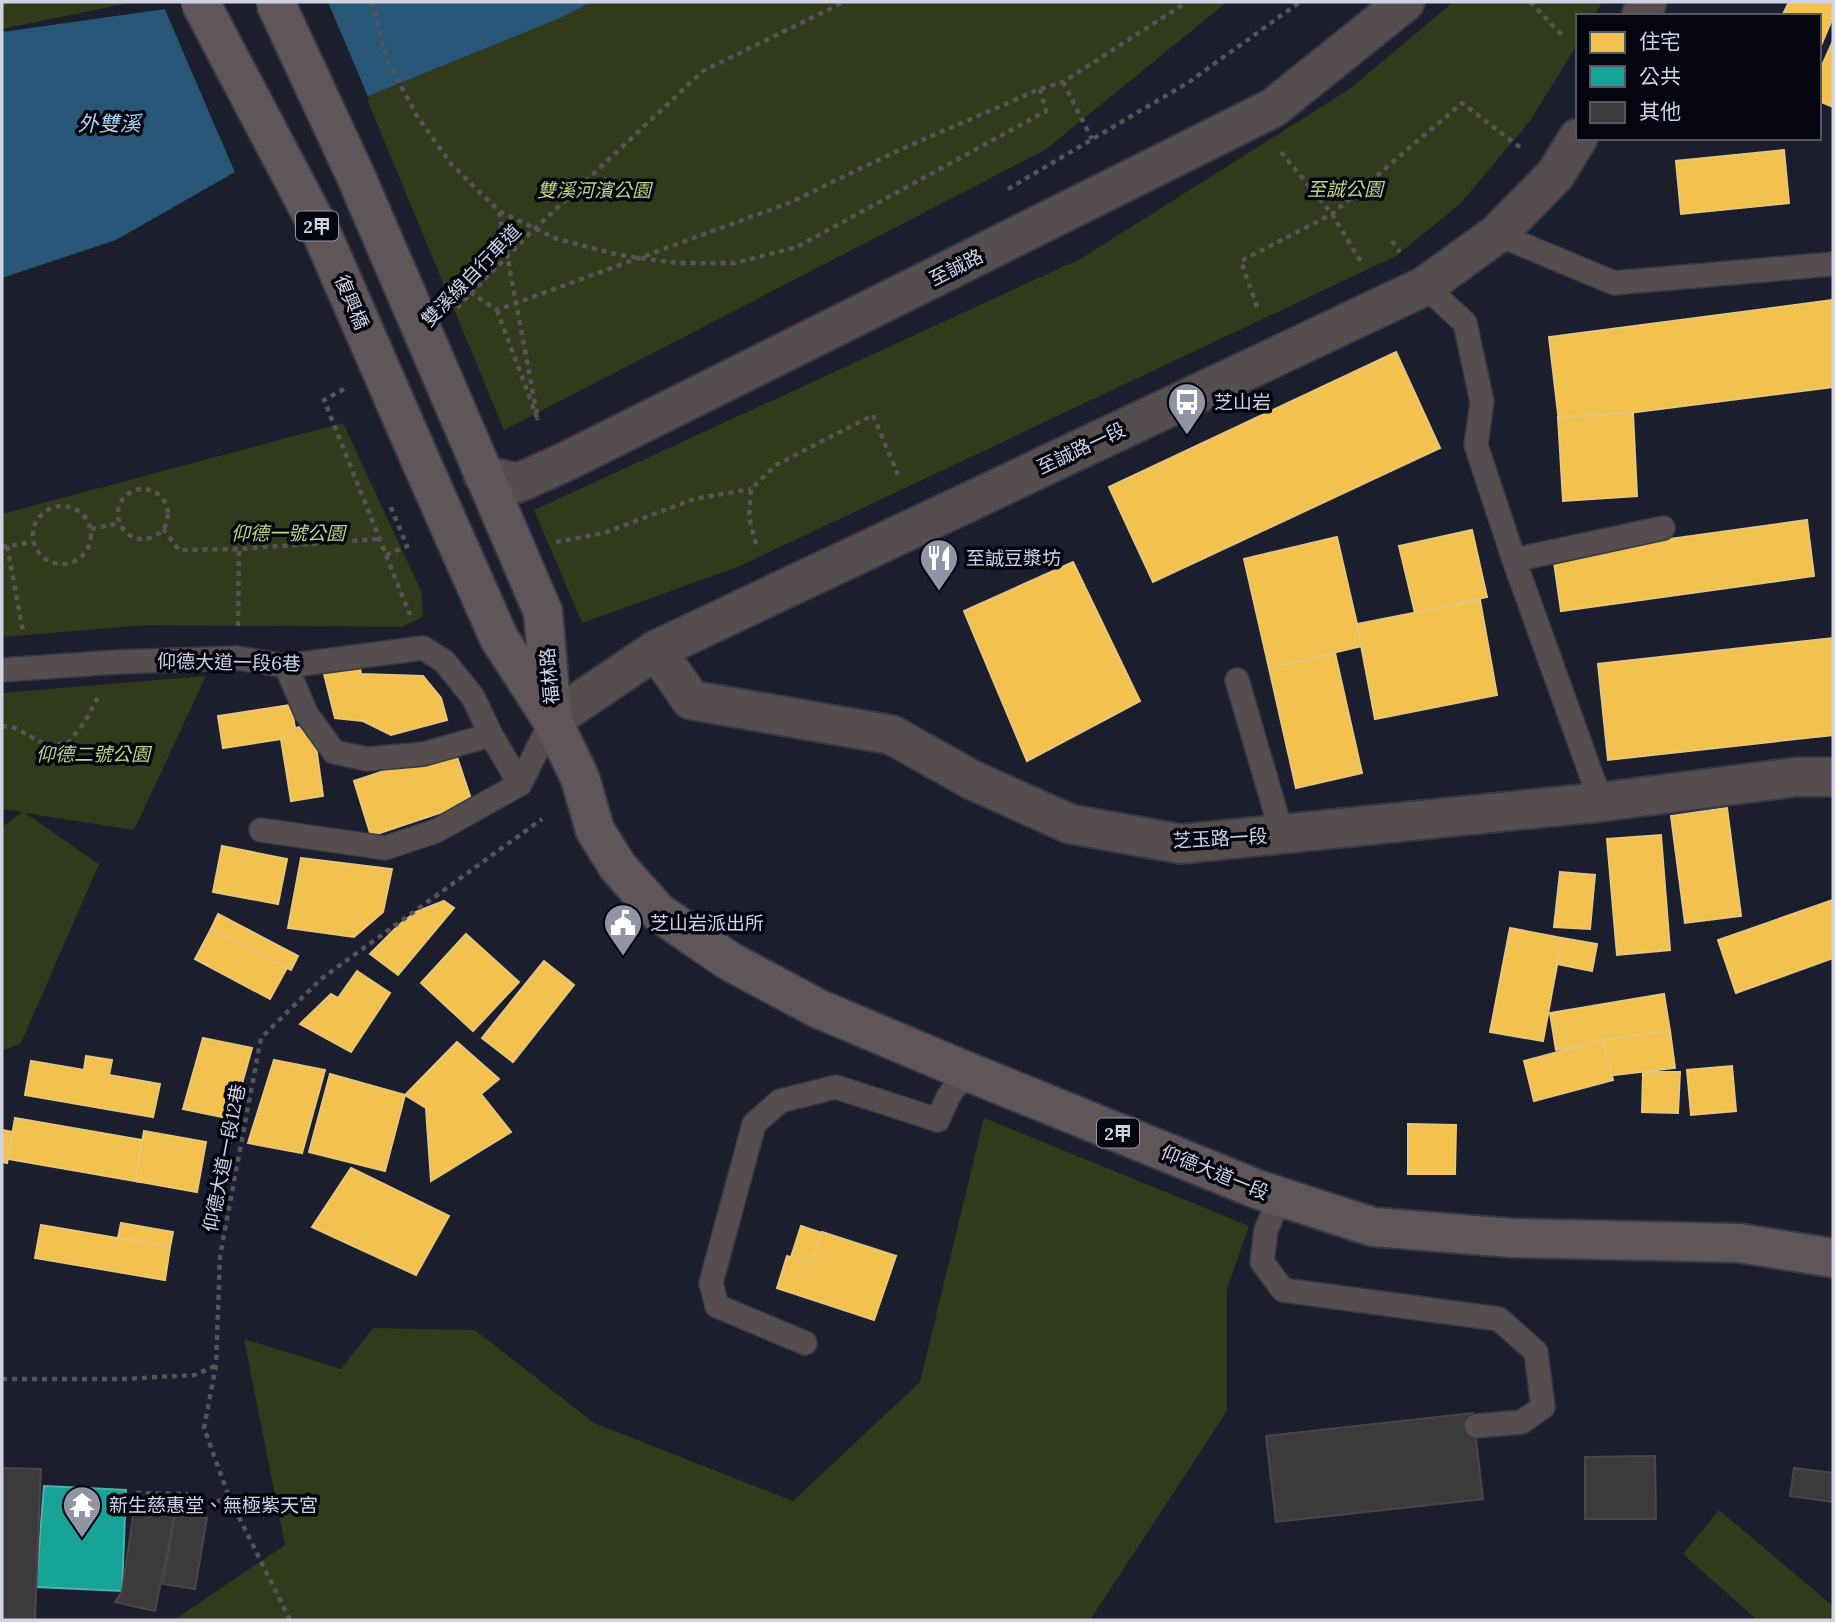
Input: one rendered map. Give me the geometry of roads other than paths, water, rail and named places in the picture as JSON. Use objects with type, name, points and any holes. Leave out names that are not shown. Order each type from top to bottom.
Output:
[{"type":"main road","name":"復興橋","points":[[200,2],[322,234],[419,457]]},
{"type":"main road","name":"福林路","points":[[275,2],[354,172],[543,612],[552,720]]},
{"type":"main road","name":"福林路","points":[[419,457],[499,638],[552,720]]},
{"type":"main road","name":"仰德大道一段","points":[[552,720],[580,778],[595,830],[618,867],[658,912],[729,961],[819,1009],[966,1071],[1280,1197],[1373,1227],[1512,1238],[1739,1244],[1833,1258]]},
{"type":"street","name":"至誠路","points":[[483,475],[518,483],[568,461],[1273,108],[1405,2]]},
{"type":"street","name":"至誠路一段","points":[[552,720],[656,650],[1425,286],[1497,233],[1555,174],[1577,140]]},
{"type":"street","name":"芝玉路一段","points":[[656,650],[691,701],[892,735],[972,780],[1070,824],[1181,844],[1601,802],[1797,777],[1833,777]]},
{"type":"lane","points":[[1497,233],[1614,284],[1833,264]]},
{"type":"lane","points":[[1425,286],[1465,323],[1482,402],[1476,445],[1514,560],[1601,802]]},
{"type":"lane","points":[[1514,560],[1663,528]]},
{"type":"lane","name":"仰德大道一段6巷","points":[[2,670],[117,662],[237,658],[286,666],[423,648],[444,661],[472,697],[491,735]]},
{"type":"lane","points":[[286,666],[306,713],[334,752],[367,759],[423,754],[491,735],[520,784]]},
{"type":"lane","points":[[1237,680],[1282,834]]},
{"type":"lane","points":[[261,830],[385,848],[436,831],[520,784],[552,720]]},
{"type":"lane","points":[[805,1343],[717,1306],[711,1283],[754,1124],[780,1101],[836,1087],[938,1120],[948,1097],[966,1071]]},
{"type":"lane","points":[[1280,1197],[1266,1230],[1262,1262],[1283,1290],[1499,1319],[1536,1352],[1543,1407],[1522,1422],[1476,1426]]},
{"type":"water","name":"外雙溪","points":[[215,2],[592,2],[558,19],[366,97],[116,240],[2,278],[2,32]]},
{"type":"place","name":"芝山岩","points":[[1187,436]]},
{"type":"place","name":"至誠豆漿坊","points":[[939,592]]},
{"type":"place","name":"芝山岩派出所","points":[[623,957]]},
{"type":"place","name":"新生慈惠堂、無極紫天宮","points":[[82,1539]]},
{"type":"park label","name":"至誠公園","points":[[1345,189]]},
{"type":"park label","name":"雙溪河濱公園","points":[[594,190]]},
{"type":"park label","name":"仰德一號公園","points":[[288,533]]},
{"type":"park label","name":"仰德二號公園","points":[[93,754]]}]
